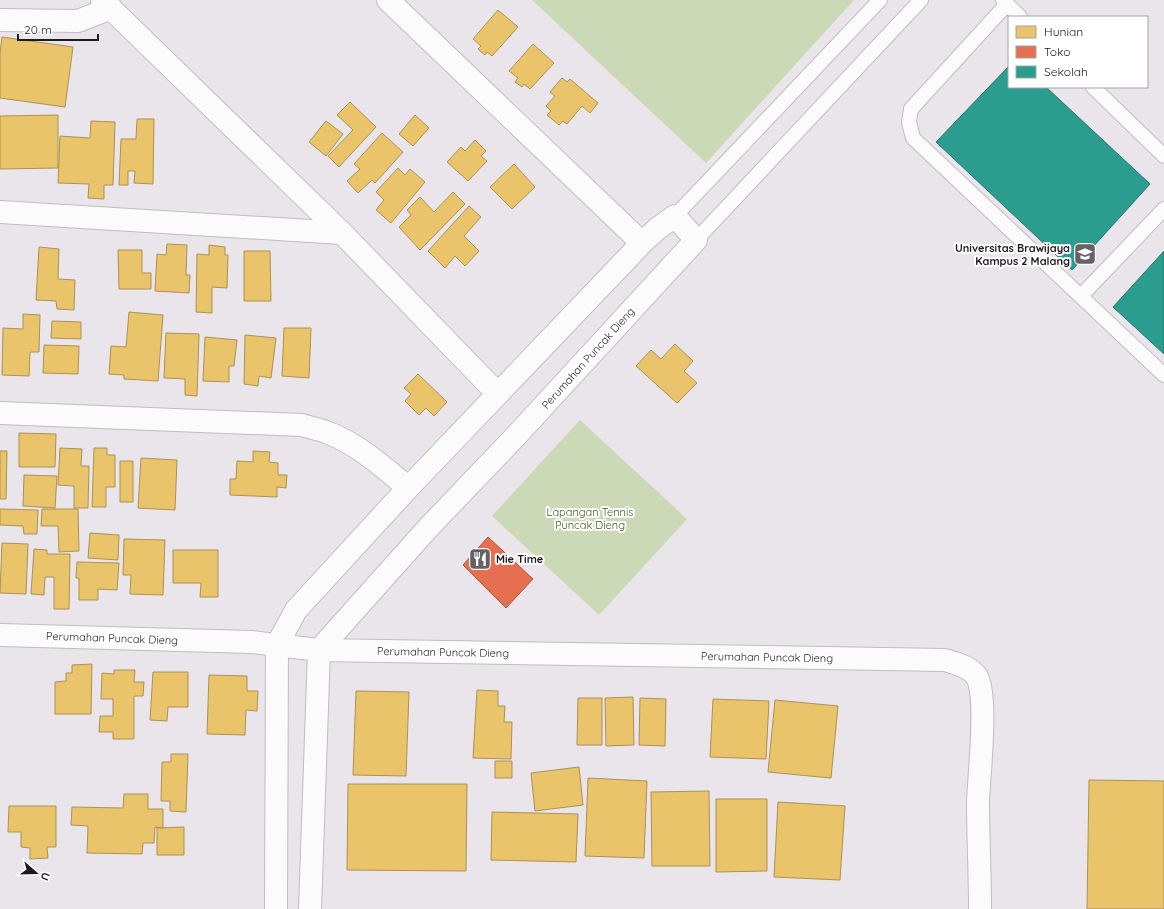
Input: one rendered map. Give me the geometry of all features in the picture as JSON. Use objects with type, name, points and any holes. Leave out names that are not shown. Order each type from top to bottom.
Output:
[{"type":"street","points":[[388,0],[642,243]]},
{"type":"street","points":[[0,20],[78,21],[106,4],[342,233],[497,393]]},
{"type":"street","points":[[0,212],[342,233]]},
{"type":"street","points":[[276,909],[277,645],[296,610],[497,393],[657,229],[675,216],[696,240]]},
{"type":"street","name":"Perumahan Puncak Dieng","points":[[319,650],[428,528],[515,437],[696,240]]},
{"type":"street","points":[[0,413],[302,425],[327,432],[359,450],[388,470],[408,488]]},
{"type":"street","name":"Perumahan Puncak Dieng","points":[[0,634],[252,642],[319,650],[945,660],[964,666],[977,676],[981,693],[982,714],[978,803],[980,909]]},
{"type":"street","points":[[310,909],[319,650]]},
{"type":"lane","points":[[675,216],[880,0]]},
{"type":"lane","points":[[696,240],[921,0]]},
{"type":"lane","points":[[1019,16],[1005,2],[911,109],[909,122],[913,138],[1164,375]]},
{"type":"lane","points":[[1094,88],[1164,156]]},
{"type":"lane","points":[[1081,296],[1164,208]]},
{"type":"green space","points":[[532,0],[854,0],[706,163]]},
{"type":"green space","name":"Lapangan Tennis Puncak Dieng","points":[[580,420],[687,519],[599,615],[492,516]]},
{"type":"building: Hunian","points":[[498,10],[518,27],[492,56],[487,52],[485,55],[478,49],[481,46],[473,39]]},
{"type":"building: Hunian","points":[[2,37],[73,47],[65,107],[0,98],[0,53]]},
{"type":"building: Hunian","points":[[533,44],[554,63],[530,89],[524,84],[522,87],[515,82],[518,78],[509,71]]},
{"type":"building: Hunian","points":[[562,78],[567,82],[570,79],[598,103],[590,113],[582,106],[567,124],[563,121],[559,125],[547,115],[551,111],[546,106],[555,96],[550,92]]},
{"type":"building: Hunian","points":[[350,102],[376,127],[339,167],[328,156],[353,130],[337,115]]},
{"type":"building: Hunian","points":[[58,115],[58,168],[0,169],[0,116]]},
{"type":"building: Hunian","points":[[415,115],[429,128],[413,146],[399,134]]},
{"type":"building: Hunian","points":[[137,119],[154,119],[153,184],[134,183],[135,171],[128,171],[128,185],[119,185],[121,139],[136,139]]},
{"type":"building: Hunian","points":[[91,121],[115,122],[113,185],[104,185],[104,199],[88,198],[89,184],[58,183],[60,136],[90,138]]},
{"type":"building: Hunian","points":[[326,121],[343,134],[326,156],[309,142]]},
{"type":"building: Hunian","points":[[382,133],[403,152],[375,183],[372,180],[358,193],[347,181],[360,169],[354,164]]},
{"type":"building: Hunian","points":[[475,140],[486,151],[481,156],[487,161],[468,181],[447,162],[461,147],[465,151]]},
{"type":"building: Hunian","points":[[514,164],[535,187],[512,209],[490,187]]},
{"type":"building: Hunian","points":[[398,168],[405,175],[410,169],[425,182],[391,223],[376,210],[384,200],[376,192]]},
{"type":"building: Hunian","points":[[453,192],[465,204],[420,250],[399,227],[411,215],[407,210],[420,197],[434,212]]},
{"type":"building: Hunian","points":[[469,206],[481,217],[464,236],[479,251],[465,266],[455,256],[445,268],[428,251]]},
{"type":"building: Hunian","points":[[167,244],[187,245],[186,275],[190,275],[189,293],[155,291],[157,254],[166,255]]},
{"type":"building: Hunian","points":[[209,245],[225,247],[225,255],[228,255],[227,288],[212,287],[212,313],[196,312],[197,254],[209,255]]},
{"type":"building: Hunian","points":[[39,247],[59,249],[58,279],[75,280],[74,310],[57,309],[56,301],[36,300]]},
{"type":"building: Hunian","points":[[118,250],[142,250],[142,273],[151,273],[151,289],[119,289]]},
{"type":"building: Hunian","points":[[244,251],[270,251],[271,301],[244,301]]},
{"type":"building: Hunian","points":[[129,312],[163,315],[158,381],[124,379],[124,375],[109,374],[111,346],[126,347]]},
{"type":"building: Hunian","points":[[23,314],[40,315],[39,352],[30,352],[29,376],[2,375],[3,328],[23,329]]},
{"type":"building: Hunian","points":[[52,321],[81,322],[81,339],[51,338]]},
{"type":"building: Hunian","points":[[284,328],[311,328],[309,378],[282,376]]},
{"type":"building: Hunian","points":[[166,333],[199,334],[197,396],[185,395],[185,379],[164,378]]},
{"type":"building: Hunian","points":[[245,335],[276,338],[271,378],[259,376],[258,386],[244,384]]},
{"type":"building: Hunian","points":[[205,337],[237,340],[234,366],[229,366],[229,382],[203,381]]},
{"type":"building: Hunian","points":[[675,344],[693,361],[684,371],[697,383],[677,403],[636,366],[651,350],[661,359]]},
{"type":"building: Hunian","points":[[44,345],[79,346],[78,374],[43,373]]},
{"type":"building: Hunian","points":[[418,374],[447,402],[434,416],[426,408],[419,415],[405,401],[411,394],[404,388]]},
{"type":"building: Hunian","points":[[19,433],[56,434],[55,467],[19,467]]},
{"type":"building: Hunian","points":[[60,448],[82,449],[81,466],[89,466],[88,508],[74,508],[74,486],[58,485]]},
{"type":"building: Hunian","points":[[94,448],[107,448],[107,455],[115,455],[115,487],[106,487],[106,507],[92,507]]},
{"type":"building: Hunian","points":[[0,451],[7,451],[6,499],[0,499]]},
{"type":"building: Hunian","points":[[253,451],[270,452],[269,462],[278,463],[278,475],[287,475],[286,488],[277,487],[277,497],[230,495],[230,479],[236,479],[237,461],[253,462]]},
{"type":"building: Hunian","points":[[141,458],[177,460],[175,510],[138,508]]},
{"type":"building: Hunian","points":[[120,461],[133,461],[133,502],[120,502]]},
{"type":"building: Hunian","points":[[24,475],[57,476],[55,508],[23,506]]},
{"type":"building: Hunian","points":[[0,509],[38,510],[37,534],[24,534],[23,526],[0,525]]},
{"type":"building: Hunian","points":[[42,509],[78,509],[79,551],[59,552],[58,526],[41,526]]},
{"type":"building: Hunian","points":[[90,533],[119,535],[118,560],[88,558]]},
{"type":"building: Hunian","points":[[124,539],[165,540],[163,595],[130,594],[131,575],[123,575]]},
{"type":"building: Hunian","points":[[2,543],[28,544],[26,594],[0,593]]},
{"type":"building: Hunian","points":[[34,549],[47,550],[47,554],[70,554],[69,609],[54,609],[54,577],[45,577],[44,595],[31,594]]},
{"type":"building: Hunian","points":[[173,550],[218,550],[218,597],[200,597],[201,583],[173,583]]},
{"type":"building: Hunian","points":[[77,562],[119,563],[117,590],[98,589],[98,600],[79,600],[79,578],[76,578]]},
{"type":"building: Hunian","points":[[92,664],[91,714],[55,714],[55,682],[66,681],[66,673],[72,673],[72,665]]},
{"type":"building: Hunian","points":[[114,670],[135,670],[134,682],[144,682],[143,696],[134,696],[134,739],[113,739],[113,732],[99,732],[100,716],[113,716],[113,699],[101,699],[102,673],[114,674]]},
{"type":"building: Hunian","points":[[153,672],[188,672],[188,707],[168,707],[167,721],[150,720]]},
{"type":"building: Hunian","points":[[209,675],[247,676],[247,691],[258,691],[257,711],[246,710],[245,735],[207,734]]},
{"type":"building: Hunian","points":[[477,690],[498,691],[498,706],[505,706],[504,722],[512,722],[511,759],[473,758]]},
{"type":"building: Hunian","points":[[356,691],[409,692],[406,776],[353,775]]},
{"type":"building: Hunian","points":[[633,697],[634,745],[606,746],[605,698]]},
{"type":"building: Hunian","points":[[578,698],[602,698],[602,745],[577,745]]},
{"type":"building: Hunian","points":[[640,698],[666,699],[665,746],[639,745]]},
{"type":"building: Hunian","points":[[713,699],[769,701],[766,759],[710,757]]},
{"type":"building: Hunian","points":[[775,700],[838,706],[831,778],[768,772]]},
{"type":"building: Hunian","points":[[171,754],[188,754],[186,812],[170,811],[170,801],[161,801],[162,762],[171,762]]},
{"type":"building: Hunian","points":[[495,761],[512,761],[512,778],[495,778]]},
{"type":"building: Hunian","points":[[579,767],[583,805],[535,811],[531,773]]},
{"type":"building: Hunian","points":[[588,778],[647,781],[644,858],[585,856]]},
{"type":"building: Hunian","points":[[1089,780],[1164,781],[1164,909],[1087,909]]},
{"type":"building: Hunian","points":[[348,784],[467,784],[466,871],[347,870]]},
{"type":"building: Hunian","points":[[709,791],[710,866],[652,866],[651,792]]},
{"type":"building: Hunian","points":[[124,794],[148,794],[148,809],[163,809],[163,828],[155,827],[154,843],[143,843],[142,854],[87,853],[88,826],[71,825],[72,807],[123,808]]},
{"type":"building: Hunian","points":[[716,799],[767,799],[767,871],[716,872]]},
{"type":"building: Hunian","points":[[778,802],[845,806],[840,880],[774,877]]},
{"type":"building: Hunian","points":[[9,806],[56,806],[56,847],[47,847],[48,858],[30,859],[30,848],[21,847],[21,832],[8,832]]},
{"type":"building: Hunian","points":[[492,812],[578,814],[576,862],[491,860]]},
{"type":"building: Hunian","points":[[184,827],[184,855],[157,855],[157,828]]},
{"type":"building: Toko","points":[[488,537],[533,579],[506,608],[463,565]]},
{"type":"building: Sekolah","points":[[1008,67],[1008,88],[1047,88],[1150,184],[1072,270],[936,142]]},
{"type":"building: Sekolah","points":[[1164,251],[1164,354],[1113,307]]},
{"type":"place","name":"Universitas Brawijaya Kampus 2 Malang","points":[[1085,254]]},
{"type":"place","name":"Mie Time","points":[[480,559]]}]
